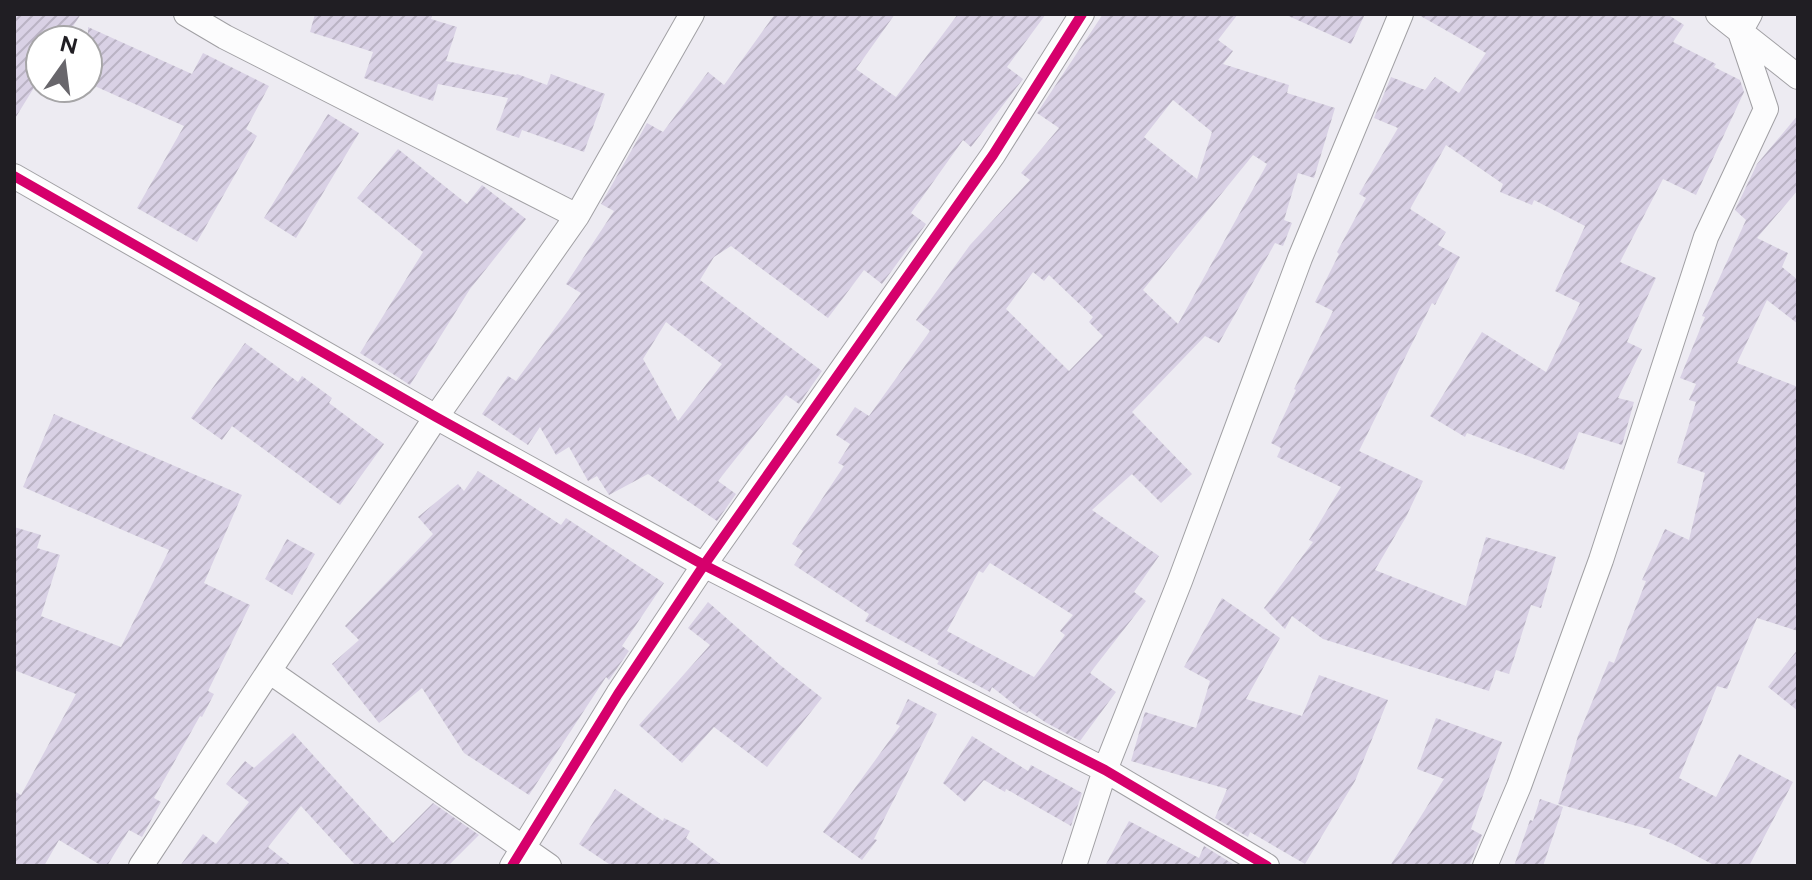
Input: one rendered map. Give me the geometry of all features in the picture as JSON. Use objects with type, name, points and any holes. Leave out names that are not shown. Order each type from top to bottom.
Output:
[{"type":"street","points":[[186,14],[225,37],[577,216]]},
{"type":"street","points":[[141,866],[436,417],[577,216],[692,14]]},
{"type":"street","points":[[518,857],[618,694],[704,565],[993,155],[1082,14]]},
{"type":"street","points":[[1074,866],[1105,770],[1180,581],[1300,258],[1401,14]]},
{"type":"street","points":[[1718,14],[1745,23],[1798,77]]},
{"type":"street","points":[[1485,866],[1519,786],[1601,560],[1706,237],[1766,109],[1745,23]]},
{"type":"street","points":[[15,180],[704,565],[1105,770],[1267,866]]},
{"type":"street","points":[[269,671],[518,857],[549,866]]},
{"type":"building","points":[[14,14],[81,14],[74,24],[24,24],[24,104],[14,120]]},
{"type":"building","points":[[315,14],[433,14],[431,19],[457,27],[446,61],[517,74],[547,85],[551,74],[605,94],[584,152],[522,130],[519,138],[496,130],[508,98],[438,84],[433,101],[364,78],[373,52],[310,32]]},
{"type":"building","points":[[775,14],[895,14],[856,69],[896,97],[958,14],[1046,14],[1007,67],[1023,79],[971,147],[963,140],[911,213],[926,224],[882,284],[864,270],[828,318],[731,246],[714,257],[700,280],[822,371],[799,404],[786,395],[718,481],[736,494],[717,521],[648,474],[609,495],[597,476],[588,481],[569,447],[556,455],[540,427],[528,445],[482,414],[508,376],[516,381],[581,293],[566,284],[614,211],[601,204],[647,123],[663,132],[708,72],[724,85]],"holes":[[[666,322],[722,364],[678,421],[643,359]]]},
{"type":"building","points":[[1103,14],[1238,14],[1218,40],[1233,51],[1223,64],[1289,85],[1287,93],[1335,108],[1314,178],[1298,173],[1284,220],[1292,223],[1283,246],[1275,243],[1219,343],[1205,336],[1132,412],[1192,474],[1161,503],[1132,474],[1092,510],[1159,556],[1134,592],[1146,601],[1090,673],[1116,692],[1080,741],[1029,711],[1021,710],[992,687],[990,692],[865,621],[869,614],[794,565],[803,551],[792,544],[844,466],[838,463],[850,444],[836,435],[855,407],[869,416],[930,331],[916,320],[970,245],[1030,180],[1021,173],[1059,128],[1037,113]],"holes":[[[1173,100],[1212,132],[1197,179],[1144,137]],[[1253,155],[1267,164],[1178,324],[1143,290]],[[1033,272],[1044,281],[1049,275],[1093,317],[1089,322],[1103,336],[1069,371],[1006,309]],[[990,563],[1073,615],[1060,631],[1065,635],[1034,677],[947,631],[979,571],[983,573]]]},
{"type":"building","points":[[1284,14],[1365,14],[1351,44]]},
{"type":"building","points":[[1417,14],[1667,14],[1684,25],[1673,42],[1740,80],[1744,92],[1696,195],[1663,179],[1620,262],[1656,278],[1627,342],[1642,349],[1618,398],[1634,402],[1622,445],[1579,432],[1564,470],[1467,433],[1465,437],[1430,416],[1482,332],[1546,372],[1580,303],[1555,291],[1585,226],[1534,200],[1532,205],[1500,192],[1503,184],[1446,145],[1410,209],[1446,232],[1438,245],[1460,257],[1435,305],[1432,303],[1359,451],[1423,481],[1375,570],[1466,606],[1486,537],[1556,557],[1541,608],[1531,605],[1509,674],[1496,670],[1489,691],[1323,639],[1292,616],[1285,629],[1264,608],[1313,542],[1309,540],[1341,487],[1277,457],[1281,448],[1271,443],[1333,311],[1315,302],[1366,198],[1359,194],[1398,128],[1374,118],[1391,77],[1425,90],[1435,77],[1459,93],[1486,53]]},
{"type":"building","points":[[104,34],[192,74],[203,53],[269,86],[246,129],[257,136],[197,242],[137,208],[184,126],[104,90]]},
{"type":"building","points":[[328,114],[359,133],[296,238],[264,218]]},
{"type":"building","points":[[1798,115],[1798,190],[1757,238],[1788,253],[1782,267],[1798,280],[1798,324],[1767,300],[1737,363],[1798,387],[1798,631],[1757,618],[1727,689],[1717,686],[1679,778],[1716,797],[1739,754],[1793,782],[1749,866],[1716,866],[1649,834],[1651,830],[1558,804],[1578,736],[1609,661],[1614,663],[1646,581],[1642,580],[1665,529],[1689,540],[1705,473],[1677,463],[1696,402],[1689,400],[1696,384],[1680,378],[1705,317],[1702,316],[1746,220],[1735,210],[1757,164]]},
{"type":"building","points":[[398,149],[467,204],[482,185],[526,219],[470,289],[410,385],[360,353],[423,252],[357,198]]},
{"type":"building","points":[[245,343],[298,382],[302,376],[332,398],[329,403],[384,444],[340,505],[232,426],[222,440],[191,418]]},
{"type":"building","points":[[54,414],[242,495],[204,583],[250,605],[208,691],[214,694],[154,798],[161,802],[142,837],[129,830],[107,866],[59,840],[44,866],[14,866],[14,791],[21,795],[76,694],[14,670],[14,527],[41,535],[37,548],[60,555],[41,616],[121,647],[169,550],[23,487]]},
{"type":"building","points":[[478,471],[561,525],[566,518],[664,583],[622,646],[629,651],[609,680],[606,677],[529,795],[464,753],[422,688],[379,723],[332,664],[359,640],[345,626],[433,534],[418,517],[458,484],[464,491]]},
{"type":"building","points":[[287,539],[315,554],[292,595],[265,579]]},
{"type":"building","points":[[1222,598],[1280,638],[1246,699],[1302,716],[1319,675],[1388,700],[1355,781],[1305,864],[1250,832],[1248,837],[1215,818],[1227,789],[1131,761],[1145,712],[1196,728],[1210,681],[1184,667]]},
{"type":"building","points":[[708,602],[822,698],[767,767],[714,727],[682,763],[639,725],[710,645],[688,628]]},
{"type":"building","points":[[1798,649],[1798,711],[1768,687]]},
{"type":"building","points":[[908,699],[937,714],[874,839],[877,840],[862,860],[823,832],[900,726],[896,724]]},
{"type":"building","points":[[1436,718],[1502,742],[1471,829],[1482,835],[1469,866],[1390,866],[1444,779],[1417,769]]},
{"type":"building","points":[[293,733],[393,843],[433,803],[479,835],[448,866],[356,866],[301,806],[268,847],[292,866],[180,866],[203,834],[216,844],[249,802],[226,784],[245,761],[254,768]]},
{"type":"building","points":[[972,736],[1028,771],[1031,765],[1082,793],[1071,826],[984,780],[965,802],[943,783]]},
{"type":"building","points":[[615,789],[663,821],[664,818],[690,831],[686,838],[723,866],[612,866],[579,844]]},
{"type":"building","points":[[1540,799],[1563,807],[1543,866],[1514,866],[1530,820],[1533,821]]},
{"type":"building","points":[[1129,821],[1199,858],[1204,846],[1236,866],[1105,866]]},
{"type":"cycle path","points":[[512,866],[618,694],[704,565],[993,155],[1082,14]]},
{"type":"cycle path","points":[[14,176],[436,417],[704,565],[1105,770],[1267,866]]}]
